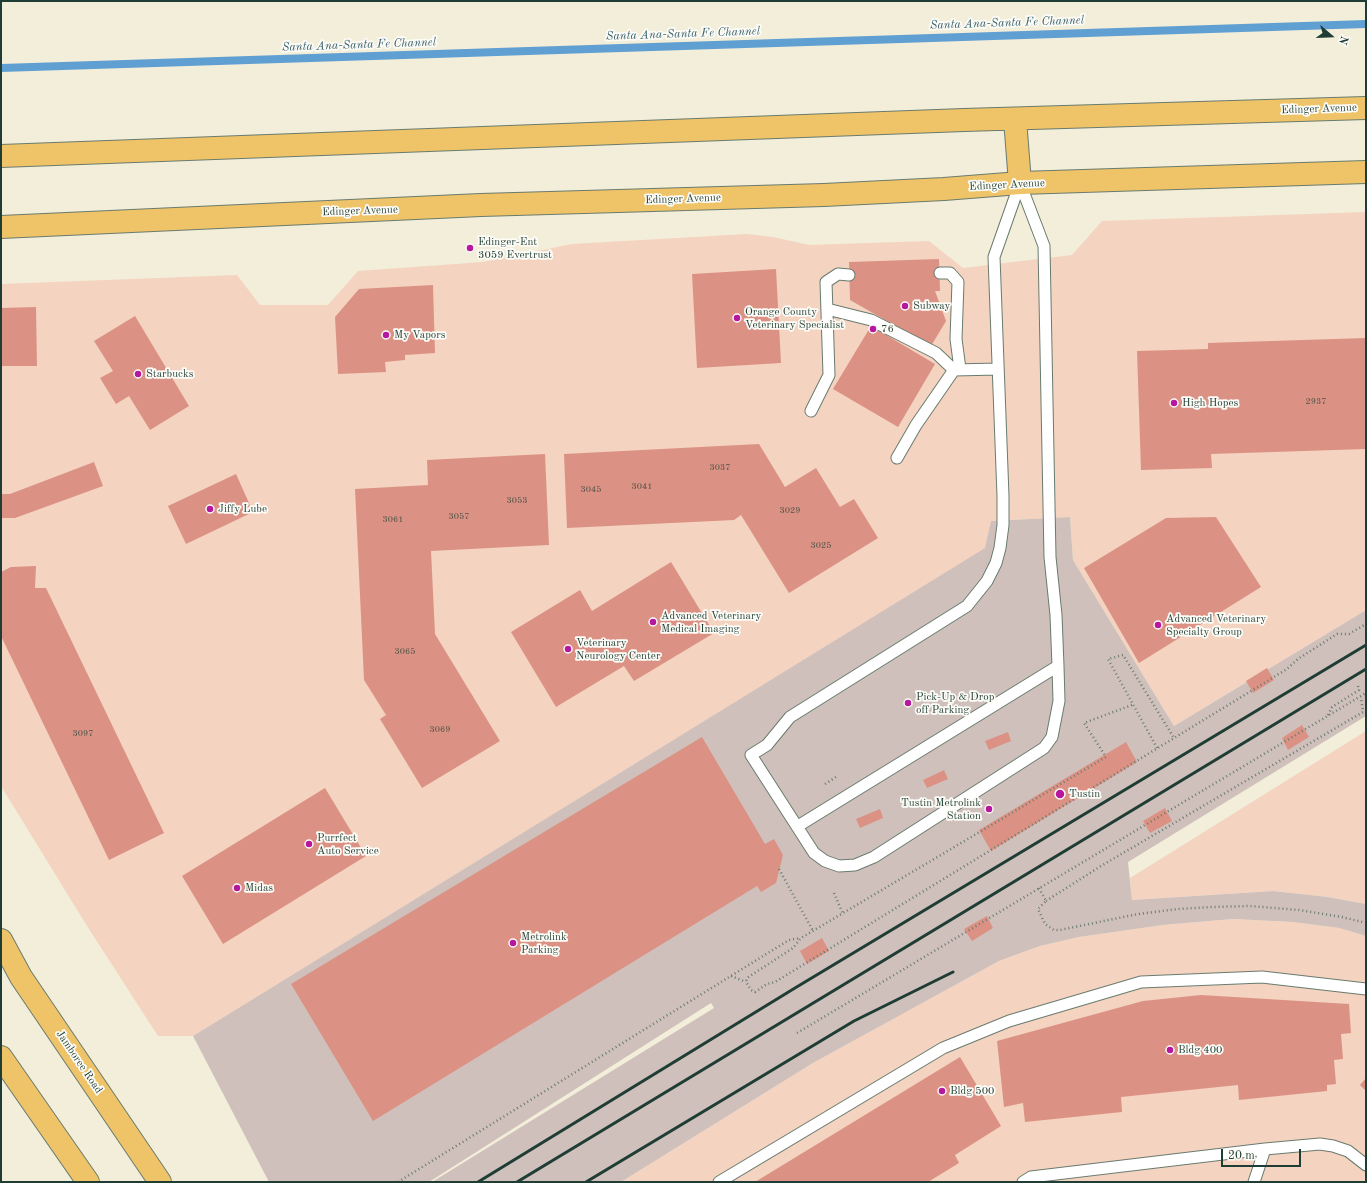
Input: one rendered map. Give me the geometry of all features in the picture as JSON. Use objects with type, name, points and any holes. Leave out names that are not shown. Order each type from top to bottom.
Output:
[{"type":"main road","name":"Edinger Avenue","points":[[1,156],[1015,119],[1366,108]]},
{"type":"main road","points":[[1015,119],[1020,183]]},
{"type":"main road","name":"Edinger Avenue","points":[[1,227],[474,205],[824,194],[1020,183],[1366,172]]},
{"type":"main road","name":"Jamboree Road","points":[[1,940],[21,976],[160,1182]]},
{"type":"main road","points":[[1,1057],[88,1182]]},
{"type":"lane","points":[[1020,183],[1044,246],[1050,557],[1056,615],[1059,701],[1052,737],[1044,748],[874,857],[855,865],[839,866],[825,861],[814,853],[751,755],[767,745],[790,717],[967,606],[987,582],[996,563],[1000,548],[1003,524],[1003,496],[994,257],[1020,183]]},
{"type":"lane","points":[[897,458],[916,425],[957,370],[956,340],[958,282],[950,273],[940,273]]},
{"type":"lane","points":[[811,411],[829,375],[826,282],[838,274],[849,275]]},
{"type":"lane","points":[[827,309],[871,320],[936,353],[957,370],[998,369]]},
{"type":"lane","points":[[798,826],[1058,666]]},
{"type":"lane","points":[[719,1182],[943,1048],[1009,1021],[1141,982],[1262,977],[1366,990]]},
{"type":"lane","points":[[1023,1182],[1031,1177],[1265,1149],[1320,1144],[1333,1146],[1348,1152],[1366,1165]]},
{"type":"lane","points":[[1254,1182],[1265,1149]]},
{"type":"path","points":[[731,976],[746,982],[751,990],[755,992],[767,984],[775,982],[1287,669],[1298,659],[1337,634],[1349,634],[1366,624]]},
{"type":"path","points":[[1158,748],[1132,705],[1108,659],[1123,655],[1174,738]]},
{"type":"path","points":[[1328,716],[1332,707],[1359,690],[1358,686]]},
{"type":"path","points":[[797,1033],[1366,693]]},
{"type":"path","points":[[1361,697],[1363,712],[1101,866],[1046,901],[1038,909],[1045,924],[1054,930],[1138,914],[1178,909],[1250,906],[1299,910],[1342,916],[1366,922]]},
{"type":"path","points":[[746,982],[747,978],[793,948],[802,938],[813,931],[1106,757],[1084,723],[1132,705]]},
{"type":"path","points":[[779,869],[813,931]]},
{"type":"path","points":[[1039,888],[1046,901]]},
{"type":"path","points":[[834,893],[843,914]]},
{"type":"path","points":[[398,1182],[789,940],[802,938]]},
{"type":"shaded area","points":[[1366,212],[1366,610],[1174,726],[1073,560],[1070,517],[991,521],[986,548],[193,1036],[158,1036],[87,926],[1,786],[1,284],[237,275],[260,305],[328,305],[358,271],[483,262],[572,244],[747,234],[773,237],[809,245],[929,241],[963,268],[1072,255],[1102,221]]},
{"type":"shaded area","points":[[1070,517],[1073,560],[1174,726],[1366,610],[1366,716],[1128,862],[1132,900],[1273,891],[1328,897],[1366,904],[1366,936],[1339,928],[1293,922],[1233,919],[1163,925],[1079,937],[1040,946],[999,961],[813,1063],[621,1182],[432,1182],[714,1008],[711,1003],[429,1182],[269,1182],[193,1036],[985,548],[991,521]]},
{"type":"shaded area","points":[[1366,731],[1366,904],[1328,897],[1273,891],[1132,900],[1130,878]]},
{"type":"shaded area","points":[[1233,919],[1293,922],[1339,928],[1366,936],[1366,1182],[621,1182],[813,1063],[999,961],[1040,946],[1079,937],[1163,925]]},
{"type":"building","points":[[939,259],[940,291],[935,291],[946,321],[931,346],[850,300],[849,262]]},
{"type":"building","name":"Orange County Veterinary Specialist","points":[[776,269],[781,363],[697,368],[692,274]]},
{"type":"building","name":"My Vapors","points":[[433,285],[435,353],[405,355],[405,360],[385,362],[386,372],[338,374],[335,317],[359,289]]},
{"type":"building","points":[[36,307],[37,366],[1,366],[1,308]]},
{"type":"building","name":"Starbucks","points":[[135,316],[189,406],[150,430],[129,396],[116,404],[100,378],[113,371],[94,341]]},
{"type":"building","points":[[871,326],[935,364],[898,427],[833,389]]},
{"type":"building","points":[[1366,338],[1366,449],[1211,454],[1212,468],[1141,470],[1137,351],[1208,349],[1208,343]]},
{"type":"building","points":[[759,444],[785,487],[816,468],[840,507],[854,499],[878,538],[789,593],[741,515],[734,520],[567,528],[564,454]]},
{"type":"building","points":[[545,454],[549,545],[431,551],[435,634],[500,741],[422,788],[380,719],[386,715],[364,680],[355,489],[428,485],[427,460]]},
{"type":"building","points":[[94,462],[103,486],[15,518],[1,518],[1,494],[10,494]]},
{"type":"building","name":"Jiffy Lube","points":[[236,474],[253,512],[186,544],[168,506]]},
{"type":"building","name":"Advanced Veterinary Specialty Group","points":[[1216,517],[1261,587],[1139,663],[1084,568],[1166,518]]},
{"type":"building","points":[[671,562],[714,633],[634,681],[624,666],[556,707],[511,632],[580,590],[592,611]]},
{"type":"building","points":[[36,566],[35,588],[46,588],[164,833],[109,860],[1,636],[1,572],[11,567]]},
{"type":"building","points":[[1267,668],[1274,680],[1253,693],[1246,681]]},
{"type":"building","points":[[1302,725],[1309,737],[1288,750],[1282,738]]},
{"type":"building","points":[[1008,732],[1011,741],[989,750],[985,741]]},
{"type":"building","name":"Metrolink Parking","points":[[702,737],[765,844],[774,839],[783,855],[776,883],[761,892],[757,886],[373,1121],[291,984]]},
{"type":"building","points":[[1126,742],[1137,762],[991,851],[979,830]]},
{"type":"building","points":[[944,770],[948,779],[927,788],[923,780]]},
{"type":"building","points":[[325,788],[366,856],[223,944],[182,876]]},
{"type":"building","points":[[1165,808],[1172,821],[1150,833],[1143,821]]},
{"type":"building","points":[[880,809],[883,818],[860,828],[856,819]]},
{"type":"building","points":[[987,916],[993,928],[972,941],[964,929]]},
{"type":"building","points":[[822,938],[829,951],[807,964],[800,951]]},
{"type":"building","name":"Bldg 400","points":[[1201,995],[1349,1004],[1351,1033],[1341,1034],[1343,1059],[1334,1060],[1336,1084],[1327,1085],[1327,1091],[1239,1100],[1238,1085],[1121,1097],[1122,1112],[1025,1122],[1023,1103],[1004,1107],[997,1041],[1143,1001]]},
{"type":"building","name":"Bldg 500","points":[[960,1057],[1001,1126],[955,1155],[959,1163],[928,1182],[755,1182]]},
{"type":"building","points":[[1366,1078],[1366,1091],[1360,1085]]},
{"type":"waterway","name":"Santa Ana-Santa Fe Channel","points":[[1,68],[1366,24]]},
{"type":"railway","points":[[478,1182],[795,988],[1366,645]]},
{"type":"railway","points":[[517,1182],[1366,669]]},
{"type":"railway","points":[[586,1182],[854,1021],[953,972]]},
{"type":"place","name":"Edinger-Ent 3059 Evertrust","points":[[470,248]]},
{"type":"place","name":"Subway","points":[[905,306]]},
{"type":"place","name":"Orange County Veterinary Specialist","points":[[737,318]]},
{"type":"place","name":"76","points":[[873,329]]},
{"type":"place","name":"My Vapors","points":[[386,335]]},
{"type":"place","name":"Starbucks","points":[[138,374]]},
{"type":"place","name":"High Hopes","points":[[1174,403]]},
{"type":"place","name":"Jiffy Lube","points":[[210,509]]},
{"type":"place","name":"Advanced Veterinary Medical Imaging","points":[[653,622]]},
{"type":"place","name":"Advanced Veterinary Specialty Group","points":[[1158,625]]},
{"type":"place","name":"Veterinary Neurology Center","points":[[568,649]]},
{"type":"place","name":"Pick-Up & Drop off Parking","points":[[908,703]]},
{"type":"place","name":"Tustin","points":[[1060,794]]},
{"type":"place","name":"Tustin Metrolink Station","points":[[989,809]]},
{"type":"place","name":"Purrfect Auto Service","points":[[309,844]]},
{"type":"place","name":"Midas","points":[[237,888]]},
{"type":"place","name":"Metrolink Parking","points":[[513,943]]},
{"type":"place","name":"Bldg 400","points":[[1170,1050]]},
{"type":"place","name":"Bldg 500","points":[[942,1091]]}]
